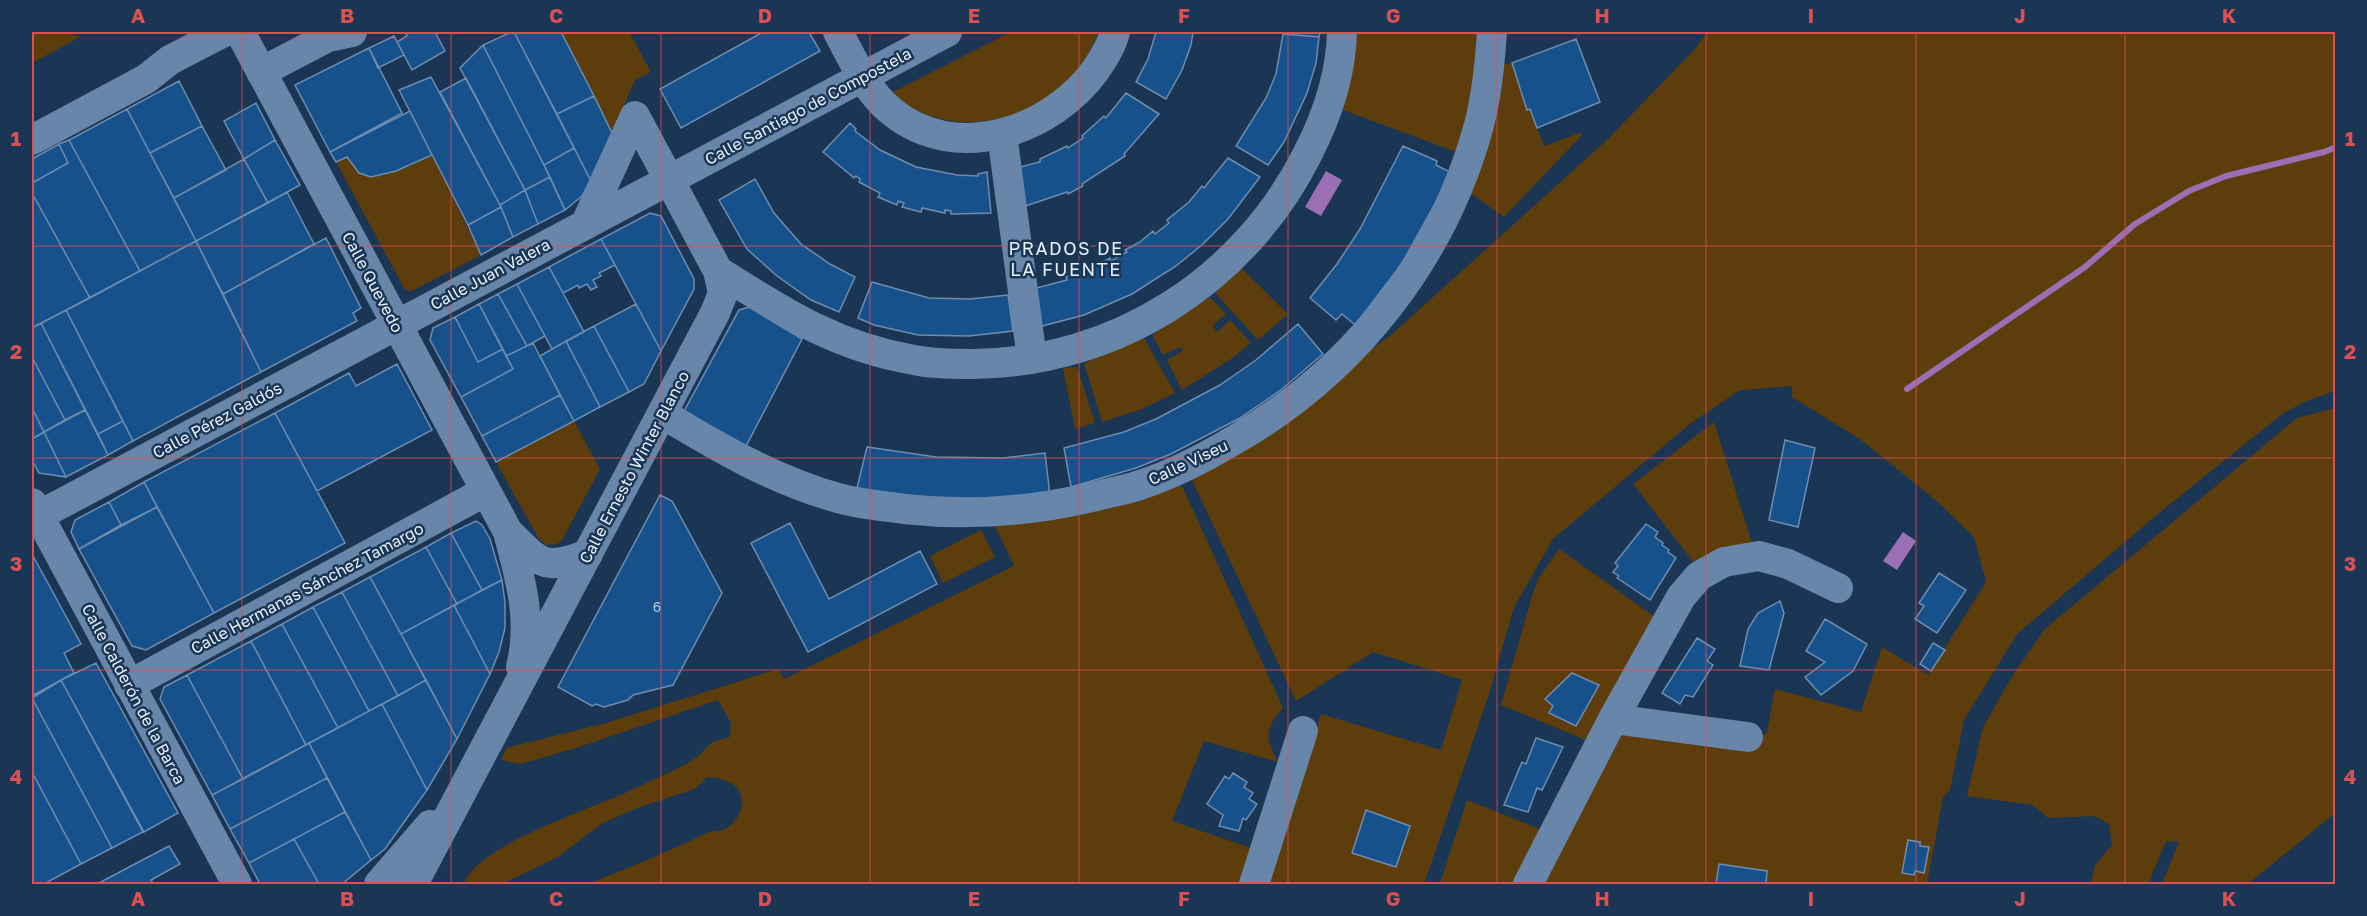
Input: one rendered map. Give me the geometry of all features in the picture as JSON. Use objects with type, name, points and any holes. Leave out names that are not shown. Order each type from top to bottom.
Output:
[{"type":"street","points":[[32,140],[146,79],[170,60],[224,32]]},
{"type":"street","name":"Calle Quevedo","points":[[240,32],[507,532],[521,583],[527,617],[526,648],[514,696]]},
{"type":"street","points":[[261,72],[328,37],[352,32]]},
{"type":"street","points":[[838,32],[862,76],[891,111],[913,125],[939,135],[963,137],[989,137],[1002,134],[1040,120],[1065,104],[1086,83],[1102,61],[1115,32]]},
{"type":"street","name":"Calle Santiago de Compostela","points":[[669,181],[947,32]]},
{"type":"street","points":[[718,271],[784,313],[814,329],[868,350],[916,361],[956,364],[991,363],[1032,359],[1076,349],[1134,326],[1173,304],[1202,284],[1242,248],[1271,216],[1314,143],[1333,91],[1342,32]]},
{"type":"street","name":"Calle Viseu","points":[[663,414],[732,456],[787,482],[840,499],[877,506],[946,513],[1001,512],[1056,506],[1142,484],[1211,454],[1273,416],[1334,367],[1368,333],[1394,301],[1417,267],[1456,193],[1469,158],[1480,123],[1492,32]]},
{"type":"street","points":[[585,225],[635,116],[669,181]]},
{"type":"street","points":[[1002,134],[1032,359]]},
{"type":"street","name":"Calle Ernesto Winter Blanco","points":[[413,885],[663,414],[723,293],[718,271],[669,181]]},
{"type":"street","name":"Calle Juan Valera","points":[[396,324],[669,181]]},
{"type":"street","name":"Calle Pérez Galdós","points":[[35,509],[396,324]]},
{"type":"street","name":"Calle Hermanas Sánchez Tamargo","points":[[129,685],[486,492]]},
{"type":"street","name":"Calle Calderón de la Barca","points":[[35,509],[237,885]]},
{"type":"street","name":"Calle Quevedo","points":[[507,532],[543,563],[555,564],[588,554]]},
{"type":"street","points":[[1528,885],[1614,719],[1681,597],[1699,576],[1724,562],[1759,556],[1788,564],[1838,588]]},
{"type":"street","points":[[1614,719],[1748,737]]},
{"type":"street","points":[[1254,885],[1303,730]]},
{"type":"street","name":"Calle Ernesto Winter Blanco","points":[[379,885],[420,839],[485,750]]},
{"type":"shaded area","points":[[32,32],[66,32],[80,37],[32,63]]},
{"type":"shaded area","points":[[561,32],[629,32],[651,72],[635,80],[612,133]]},
{"type":"shaded area","points":[[1011,32],[1098,32],[1084,61],[1063,85],[1038,103],[1009,116],[979,122],[948,120],[918,111],[891,93]]},
{"type":"shaded area","points":[[1358,32],[1482,32],[1481,52],[1459,153],[1343,110]]},
{"type":"shaded area","points":[[1708,32],[2335,32],[2335,391],[2306,401],[2282,414],[2159,513],[2017,634],[1964,720],[1950,790],[1943,797],[1927,884],[1543,884],[1623,733],[1753,744],[1767,732],[1775,689],[1861,712],[1882,647],[1928,675],[1986,582],[1974,537],[1938,502],[1860,439],[1792,397],[1792,386],[1740,390],[1691,423],[1553,539],[1514,607],[1490,691],[1424,884],[1269,884],[1321,714],[1441,750],[1462,680],[1373,652],[1296,701],[1192,480],[1391,335],[1607,140],[1694,50]]},
{"type":"shaded area","points":[[1512,63],[1527,109],[1530,109],[1544,146],[1580,133],[1582,135],[1504,217],[1469,192],[1500,65]]},
{"type":"shaded area","points":[[432,155],[481,255],[410,292],[404,288],[336,162],[347,157],[359,173],[378,175],[396,171]]},
{"type":"shaded area","points":[[1326,171],[1342,180],[1321,216],[1305,207]]},
{"type":"shaded area","points":[[1241,268],[1288,314],[1258,340],[1215,293]]},
{"type":"shaded area","points":[[1210,297],[1226,314],[1212,326],[1217,332],[1230,320],[1251,343],[1231,359],[1182,390],[1167,360],[1183,351],[1180,347],[1163,355],[1152,335]]},
{"type":"shaded area","points":[[1144,338],[1175,393],[1142,409],[1102,422],[1084,363]]},
{"type":"shaded area","points":[[1077,367],[1095,423],[1075,429],[1063,368]]},
{"type":"shaded area","points":[[2335,408],[2335,813],[2248,884],[2162,884],[2179,842],[2166,841],[2148,884],[2091,884],[2095,865],[2112,845],[2109,824],[2094,816],[2048,818],[2033,805],[1967,796],[1983,727],[2016,670],[2045,629],[2297,418]]},
{"type":"shaded area","points":[[574,421],[600,469],[562,540],[557,544],[546,545],[539,539],[496,462]]},
{"type":"shaded area","points":[[1714,422],[1753,546],[1698,568],[1633,484]]},
{"type":"shaded area","points":[[1177,484],[1183,488],[1283,708],[1272,722],[1268,734],[1278,762],[1204,741],[1172,821],[1251,848],[1240,884],[588,884],[710,832],[725,829],[732,824],[741,809],[742,800],[739,790],[732,783],[707,777],[695,789],[637,808],[601,824],[558,857],[502,884],[464,884],[474,869],[492,854],[515,841],[638,787],[696,758],[713,742],[730,737],[731,723],[718,700],[573,749],[520,764],[501,760],[506,748],[606,723],[778,669],[784,679],[1014,566],[994,524]]},
{"type":"shaded area","points":[[981,530],[995,557],[943,583],[930,556]]},
{"type":"shaded area","points":[[1903,532],[1916,541],[1897,570],[1883,561]]},
{"type":"shaded area","points":[[1559,549],[1658,619],[1588,741],[1501,705],[1538,579]]},
{"type":"shaded area","points":[[1467,800],[1542,830],[1514,884],[1440,884]]},
{"type":"building","points":[[405,32],[435,32],[445,51],[412,70],[397,42],[407,36]]},
{"type":"building","points":[[514,32],[574,148],[544,165],[483,45]]},
{"type":"building","points":[[514,32],[561,32],[594,96],[557,114]]},
{"type":"building","points":[[763,32],[809,32],[820,51],[681,128],[660,89]]},
{"type":"building","points":[[1156,32],[1193,32],[1182,70],[1166,99],[1136,82],[1148,59]]},
{"type":"building","points":[[1283,32],[1320,32],[1319,37],[1283,34]]},
{"type":"building","points":[[1283,34],[1319,37],[1316,63],[1307,93],[1284,142],[1268,165],[1236,146],[1266,98],[1276,74]]},
{"type":"building","points":[[394,36],[404,55],[378,68],[369,48]]},
{"type":"building","points":[[1576,39],[1600,102],[1537,128],[1530,109],[1527,110],[1512,63]]},
{"type":"building","points":[[483,45],[550,177],[525,190],[460,68]]},
{"type":"building","points":[[369,48],[402,113],[330,152],[295,85]]},
{"type":"building","points":[[431,77],[501,207],[468,225],[399,90]]},
{"type":"building","points":[[466,78],[525,190],[500,205],[440,92]]},
{"type":"building","points":[[179,81],[202,126],[150,153],[127,109]]},
{"type":"building","points":[[1126,93],[1159,114],[1124,154],[1125,156],[1068,194],[1067,192],[1017,209],[1020,167],[1040,162],[1040,159],[1067,146],[1068,148],[1083,138],[1082,136],[1104,116],[1106,118]]},
{"type":"building","points":[[594,96],[612,133],[591,181],[557,114]]},
{"type":"building","points":[[256,103],[275,140],[244,159],[224,121]]},
{"type":"building","points":[[127,109],[196,241],[140,271],[69,140]]},
{"type":"building","points":[[410,111],[432,155],[396,171],[371,177],[359,173],[347,157],[336,162],[330,152]]},
{"type":"building","points":[[850,123],[856,129],[855,131],[880,150],[916,167],[957,175],[978,176],[978,174],[987,172],[991,213],[951,214],[951,211],[945,210],[945,213],[922,208],[921,212],[902,207],[904,203],[898,201],[897,205],[878,197],[880,193],[859,182],[860,179],[856,176],[854,178],[823,152]]},
{"type":"building","points":[[202,126],[226,170],[174,198],[150,153]]},
{"type":"building","points":[[69,140],[140,271],[90,298],[32,193],[32,183],[68,163],[59,144]]},
{"type":"building","points":[[275,140],[300,185],[268,203],[244,159]]},
{"type":"building","points":[[59,144],[68,163],[32,183],[32,159]]},
{"type":"building","points":[[1403,146],[1437,161],[1436,165],[1452,173],[1401,265],[1355,325],[1342,314],[1336,320],[1310,298],[1337,264],[1360,229]]},
{"type":"building","points":[[574,148],[591,181],[582,196],[565,210],[544,165]]},
{"type":"building","points":[[1228,158],[1260,177],[1228,219],[1203,244],[1176,266],[1132,294],[1084,315],[1042,326],[1029,290],[1067,280],[1066,277],[1087,270],[1110,258],[1111,261],[1127,252],[1125,250],[1140,242],[1153,231],[1155,234],[1169,223],[1167,220],[1189,202],[1202,186],[1204,188]]},
{"type":"building","points":[[244,159],[268,203],[196,241],[174,198]]},
{"type":"building","points":[[550,177],[565,210],[538,224],[525,190]]},
{"type":"building","points":[[755,179],[774,213],[801,244],[830,264],[855,277],[839,312],[811,300],[777,276],[747,249],[719,200]]},
{"type":"building","points":[[525,190],[538,224],[513,237],[500,205]]},
{"type":"building","points":[[287,192],[314,244],[223,294],[196,241]]},
{"type":"building","points":[[32,193],[90,298],[32,328]]},
{"type":"building","points":[[501,207],[513,237],[481,255],[468,225]]},
{"type":"building","points":[[650,213],[661,216],[694,279],[694,289],[661,351],[601,239]]},
{"type":"building","points":[[326,238],[361,308],[353,313],[357,321],[261,372],[223,294]]},
{"type":"building","points":[[601,239],[615,265],[599,273],[601,276],[593,280],[597,287],[591,290],[587,284],[579,288],[578,285],[563,293],[549,267]]},
{"type":"building","points":[[196,241],[261,372],[133,441],[66,310]]},
{"type":"building","points":[[549,267],[584,332],[552,349],[517,284]]},
{"type":"building","points":[[872,282],[929,298],[970,299],[1008,295],[1013,331],[969,336],[918,335],[874,325],[858,318]]},
{"type":"building","points":[[517,284],[545,336],[527,346],[498,294]]},
{"type":"building","points":[[498,294],[527,346],[506,356],[479,304]]},
{"type":"building","points":[[479,304],[503,349],[478,362],[455,317]]},
{"type":"building","points":[[636,304],[661,351],[644,384],[629,392],[594,326]]},
{"type":"building","points":[[749,307],[802,339],[744,450],[682,415],[739,310]]},
{"type":"building","points":[[66,310],[123,421],[98,434],[41,323]]},
{"type":"building","points":[[455,317],[478,362],[503,349],[513,369],[461,397],[430,340],[433,328]]},
{"type":"building","points":[[41,323],[85,410],[65,420],[32,357],[32,328]]},
{"type":"building","points":[[1298,324],[1323,354],[1281,390],[1240,418],[1171,454],[1136,468],[1071,487],[1064,448],[1124,432],[1156,419],[1220,385],[1256,360]]},
{"type":"building","points":[[594,326],[629,392],[600,407],[566,341]]},
{"type":"building","points":[[566,341],[600,407],[574,421],[540,356]]},
{"type":"building","points":[[533,343],[560,395],[482,436],[461,397],[513,369],[506,356]]},
{"type":"building","points":[[32,357],[65,420],[44,432],[32,408]]},
{"type":"building","points":[[397,364],[432,430],[317,491],[275,413],[349,373],[356,386]]},
{"type":"building","points":[[560,395],[574,421],[496,462],[482,436]]},
{"type":"building","points":[[32,408],[44,432],[32,439]]},
{"type":"building","points":[[85,410],[108,455],[66,477],[44,432]]},
{"type":"building","points":[[275,413],[345,543],[214,613],[144,482]]},
{"type":"building","points":[[123,421],[133,441],[108,455],[98,434]]},
{"type":"building","points":[[44,432],[66,477],[39,473],[32,460],[32,439]]},
{"type":"building","points":[[1785,440],[1815,448],[1798,527],[1769,520]]},
{"type":"building","points":[[867,447],[936,457],[1003,458],[1045,453],[1050,496],[940,500],[857,488]]},
{"type":"building","points":[[144,482],[157,507],[121,525],[109,502]]},
{"type":"building","points":[[660,495],[672,501],[722,593],[673,685],[633,695],[628,700],[604,707],[596,704],[592,706],[558,687]]},
{"type":"building","points":[[109,502],[121,525],[79,549],[71,532],[75,520]]},
{"type":"building","points":[[157,507],[214,613],[146,650],[132,646],[79,549]]},
{"type":"building","points":[[476,521],[482,525],[490,539],[502,580],[482,590],[451,533]]},
{"type":"building","points":[[790,523],[829,599],[920,551],[937,584],[808,652],[751,543]]},
{"type":"building","points":[[1646,524],[1658,532],[1655,537],[1676,558],[1650,600],[1617,578],[1619,576],[1613,572],[1618,566],[1615,563]]},
{"type":"building","points":[[451,533],[482,590],[457,604],[426,547]]},
{"type":"building","points":[[426,547],[457,604],[401,634],[370,577]]},
{"type":"building","points":[[32,554],[81,644],[64,653],[74,673],[32,696]]},
{"type":"building","points":[[1939,573],[1966,590],[1937,633],[1915,619],[1924,606],[1919,603]]},
{"type":"building","points":[[370,577],[426,680],[398,696],[342,592]]},
{"type":"building","points":[[502,580],[505,628],[490,674],[454,605]]},
{"type":"building","points":[[342,592],[398,696],[369,711],[313,607]]},
{"type":"building","points":[[1780,601],[1784,613],[1769,670],[1740,666],[1748,629],[1758,613]]},
{"type":"building","points":[[454,605],[490,674],[457,739],[401,634]]},
{"type":"building","points":[[313,607],[369,711],[338,728],[282,624]]},
{"type":"building","points":[[1825,619],[1867,644],[1853,671],[1821,695],[1805,677],[1825,662],[1806,651]]},
{"type":"building","points":[[282,624],[338,728],[306,745],[251,641]]},
{"type":"building","points":[[1697,638],[1715,649],[1707,661],[1713,665],[1693,697],[1685,695],[1680,704],[1662,693]]},
{"type":"building","points":[[251,641],[306,745],[243,779],[187,675]]},
{"type":"building","points":[[1933,643],[1945,650],[1931,671],[1920,664]]},
{"type":"building","points":[[96,663],[178,813],[144,832],[61,680]]},
{"type":"building","points":[[1572,673],[1599,685],[1576,726],[1549,713],[1553,706],[1545,699]]},
{"type":"building","points":[[187,675],[243,779],[212,795],[160,699],[164,687]]},
{"type":"building","points":[[61,680],[143,832],[112,848],[32,698]]},
{"type":"building","points":[[426,680],[457,739],[427,790],[382,704]]},
{"type":"building","points":[[32,698],[112,848],[81,864],[32,772]]},
{"type":"building","points":[[382,704],[427,790],[385,849],[371,860],[309,743]]},
{"type":"building","points":[[1536,738],[1563,747],[1542,790],[1537,788],[1528,812],[1504,805],[1522,762],[1526,764]]},
{"type":"building","points":[[309,743],[327,778],[230,829],[212,795]]},
{"type":"building","points":[[32,772],[81,864],[44,884],[32,884]]},
{"type":"building","points":[[1233,773],[1247,782],[1244,787],[1253,793],[1249,799],[1257,804],[1246,820],[1243,818],[1239,831],[1219,826],[1223,815],[1207,804],[1225,776],[1229,779]]},
{"type":"building","points":[[327,778],[345,812],[249,863],[230,829]]},
{"type":"building","points":[[1366,810],[1410,826],[1396,867],[1352,853]]},
{"type":"building","points":[[345,812],[371,860],[342,884],[319,884],[294,839]]},
{"type":"building","points":[[294,839],[319,884],[260,884],[249,863]]},
{"type":"building","points":[[1908,840],[1920,842],[1920,846],[1929,847],[1924,873],[1915,871],[1914,875],[1902,873]]},
{"type":"building","points":[[169,846],[180,864],[151,880],[154,884],[97,884]]},
{"type":"building","points":[[1719,864],[1767,871],[1766,884],[1716,884]]},
{"type":"waterway","points":[[1907,389],[2085,267],[2135,224],[2189,191],[2226,176],[2336,147]]},
{"type":"district","name":"PRADOS DE LA FUENTE","points":[[1066,259]]}]
